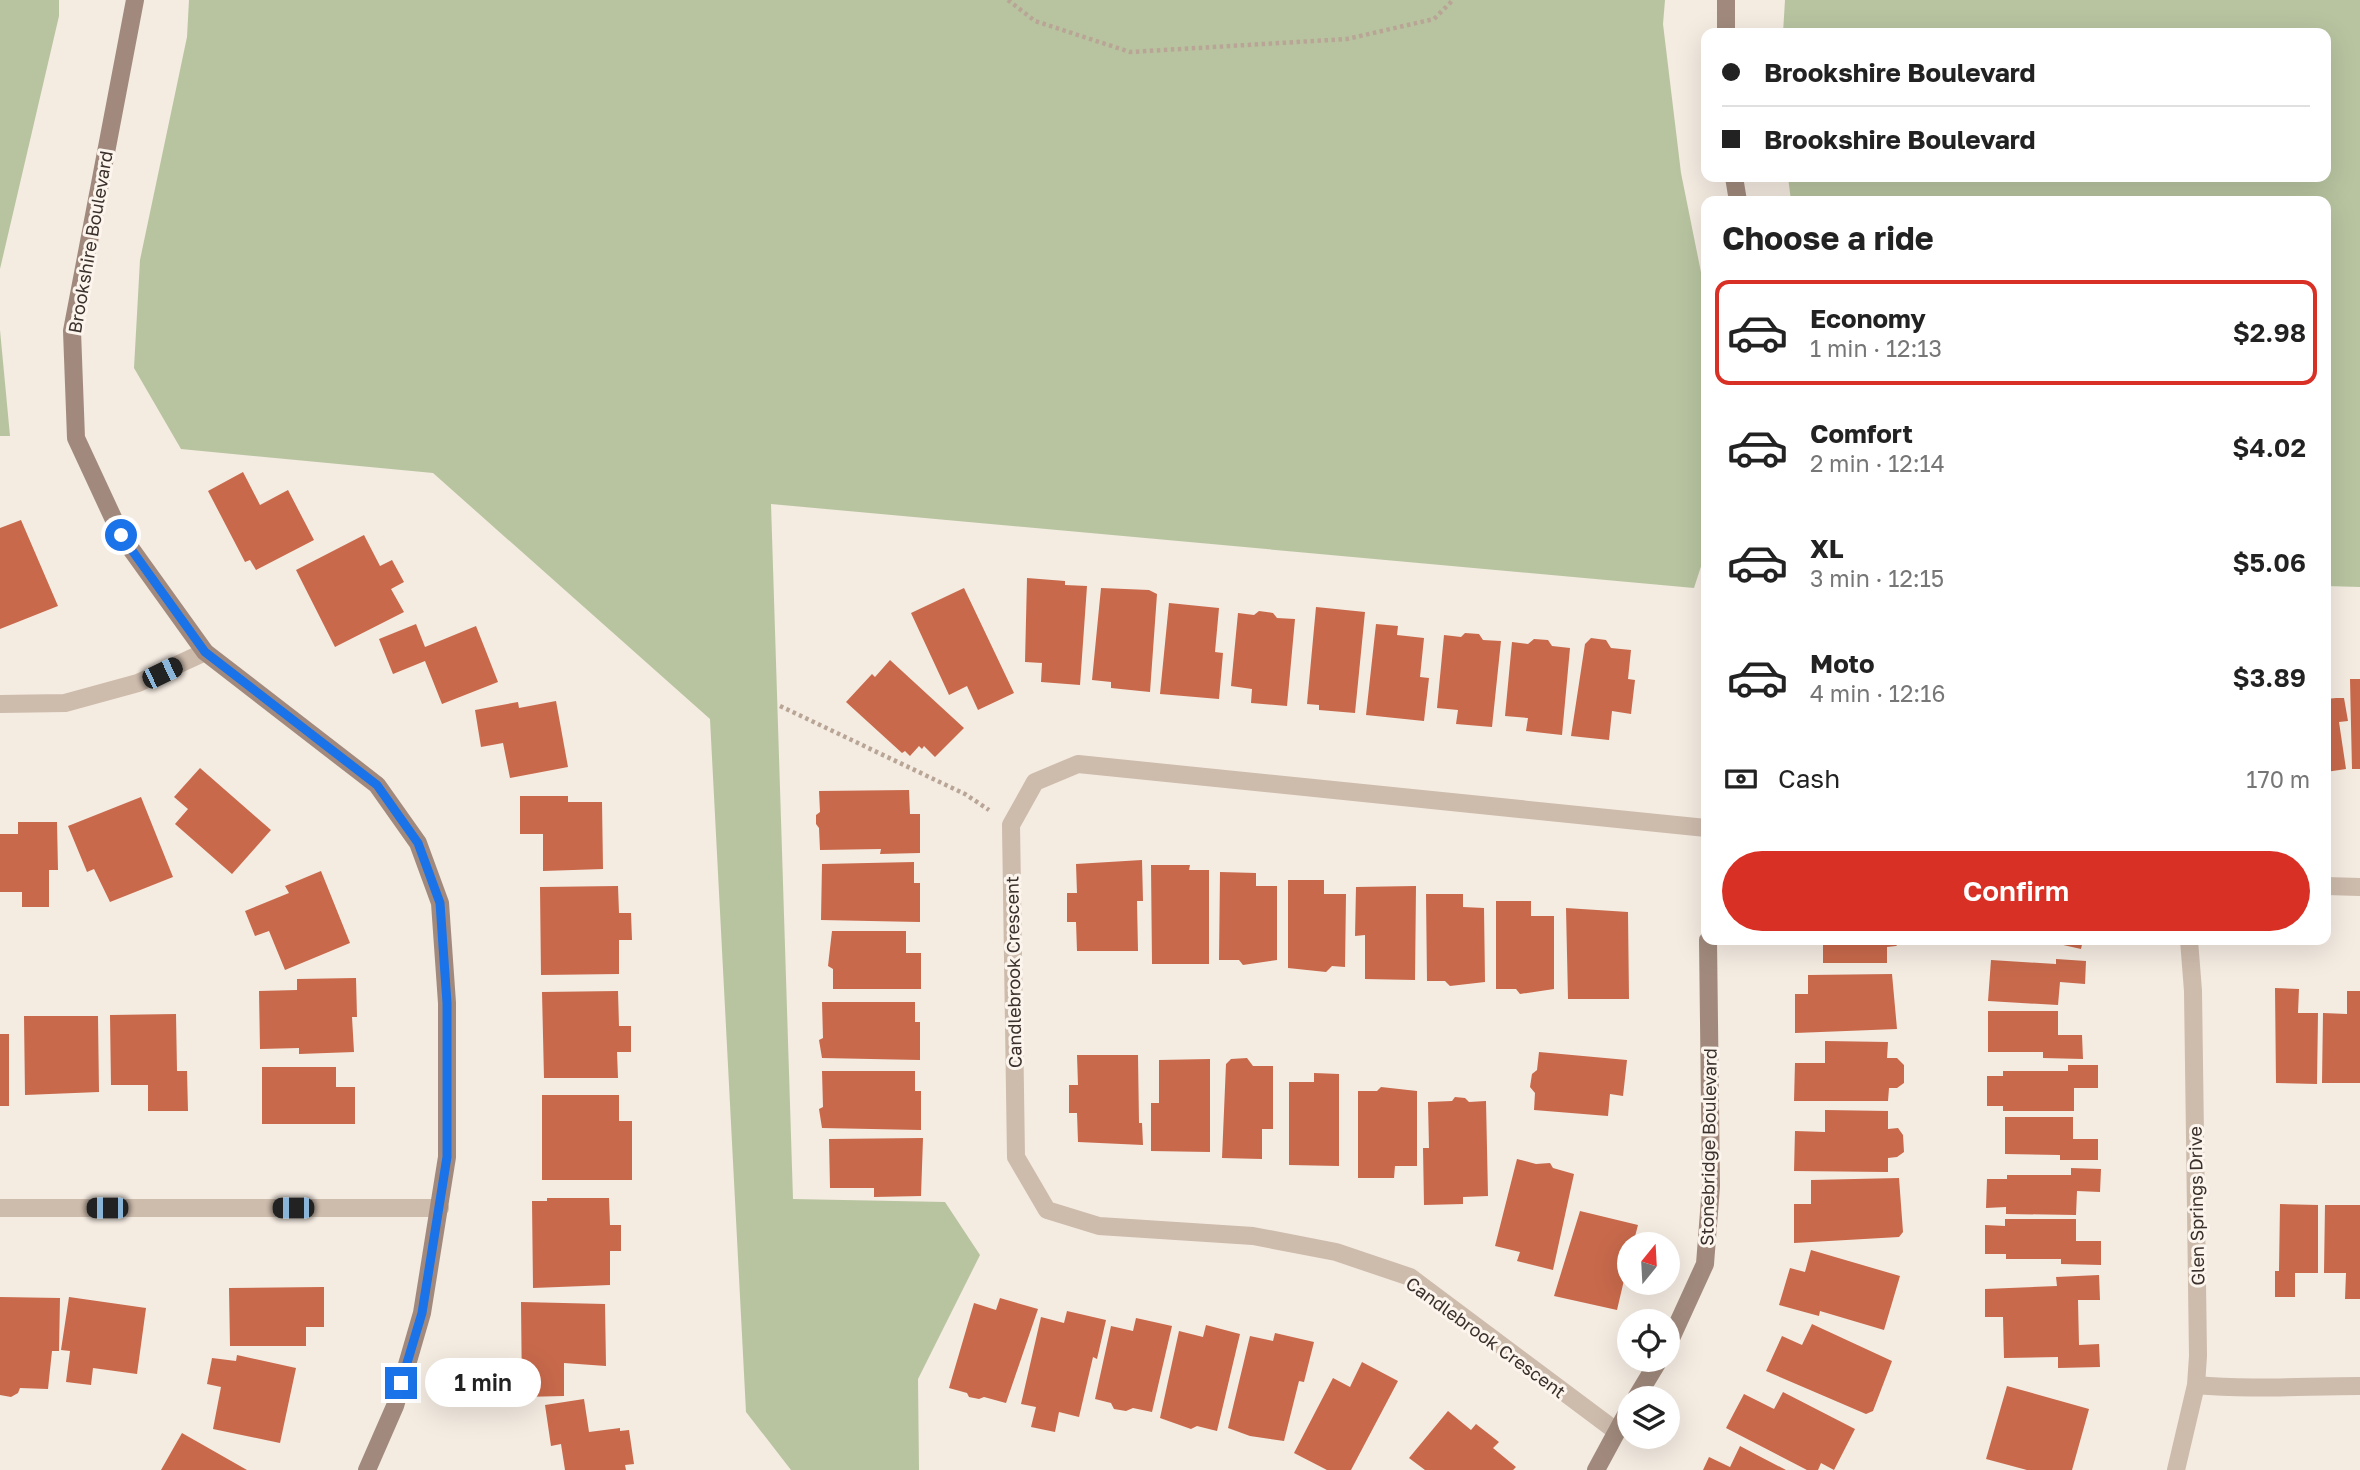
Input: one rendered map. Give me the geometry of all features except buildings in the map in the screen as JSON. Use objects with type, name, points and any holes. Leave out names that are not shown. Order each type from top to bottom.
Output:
[{"type":"street","name":"Brookshire Boulevard","points":[[135,0],[72,331],[76,438],[121,535],[205,652],[377,785],[418,843],[440,903],[447,1003],[447,1157],[422,1313],[395,1406],[367,1470]]},
{"type":"street","points":[[1726,0],[1726,28]]},
{"type":"street","points":[[0,704],[65,703],[138,683],[205,652]]},
{"type":"street","points":[[1011,825],[1035,782],[1078,764],[1701,827]]},
{"type":"street","name":"Candlebrook Crescent","points":[[1011,825],[1016,1157],[1046,1210],[1100,1226],[1252,1236],[1336,1252],[1410,1277],[1616,1431]]},
{"type":"street","points":[[2331,886],[2360,887]]},
{"type":"street","name":"Stonebridge Boulevard","points":[[1680,1319],[1705,1264],[1711,1186],[1708,945]]},
{"type":"street","name":"Glen Springs Drive","points":[[2176,1470],[2196,1385],[2198,1342],[2193,991],[2189,945]]},
{"type":"street","points":[[0,1208],[440,1208]]},
{"type":"street","points":[[2196,1385],[2237,1388],[2360,1386]]},
{"type":"street","points":[[1596,1470],[1616,1431]]},
{"type":"path","points":[[1008,0],[1035,22],[1130,52],[1347,39],[1434,19],[1453,0]]},
{"type":"path","points":[[780,706],[965,794],[1011,825]]},
{"type":"green space","points":[[0,0],[59,0],[59,16],[0,269]]},
{"type":"green space","points":[[189,0],[1665,0],[1663,24],[1681,173],[1701,272],[1701,566],[1694,588],[771,504],[793,1199],[945,1202],[980,1255],[918,1379],[919,1470],[791,1470],[746,1412],[710,719],[433,473],[181,449],[134,368],[140,260],[187,37]]},
{"type":"green space","points":[[1785,0],[2360,0],[2360,587],[2331,586],[2331,196],[1790,196],[1789,182],[2331,182],[2331,28],[1783,28]]},
{"type":"green space","points":[[0,330],[10,436],[0,436]]},
{"type":"route","points":[[121,535],[205,652],[377,785],[418,843],[440,903],[447,1003],[447,1157],[422,1313],[401,1383]]}]
